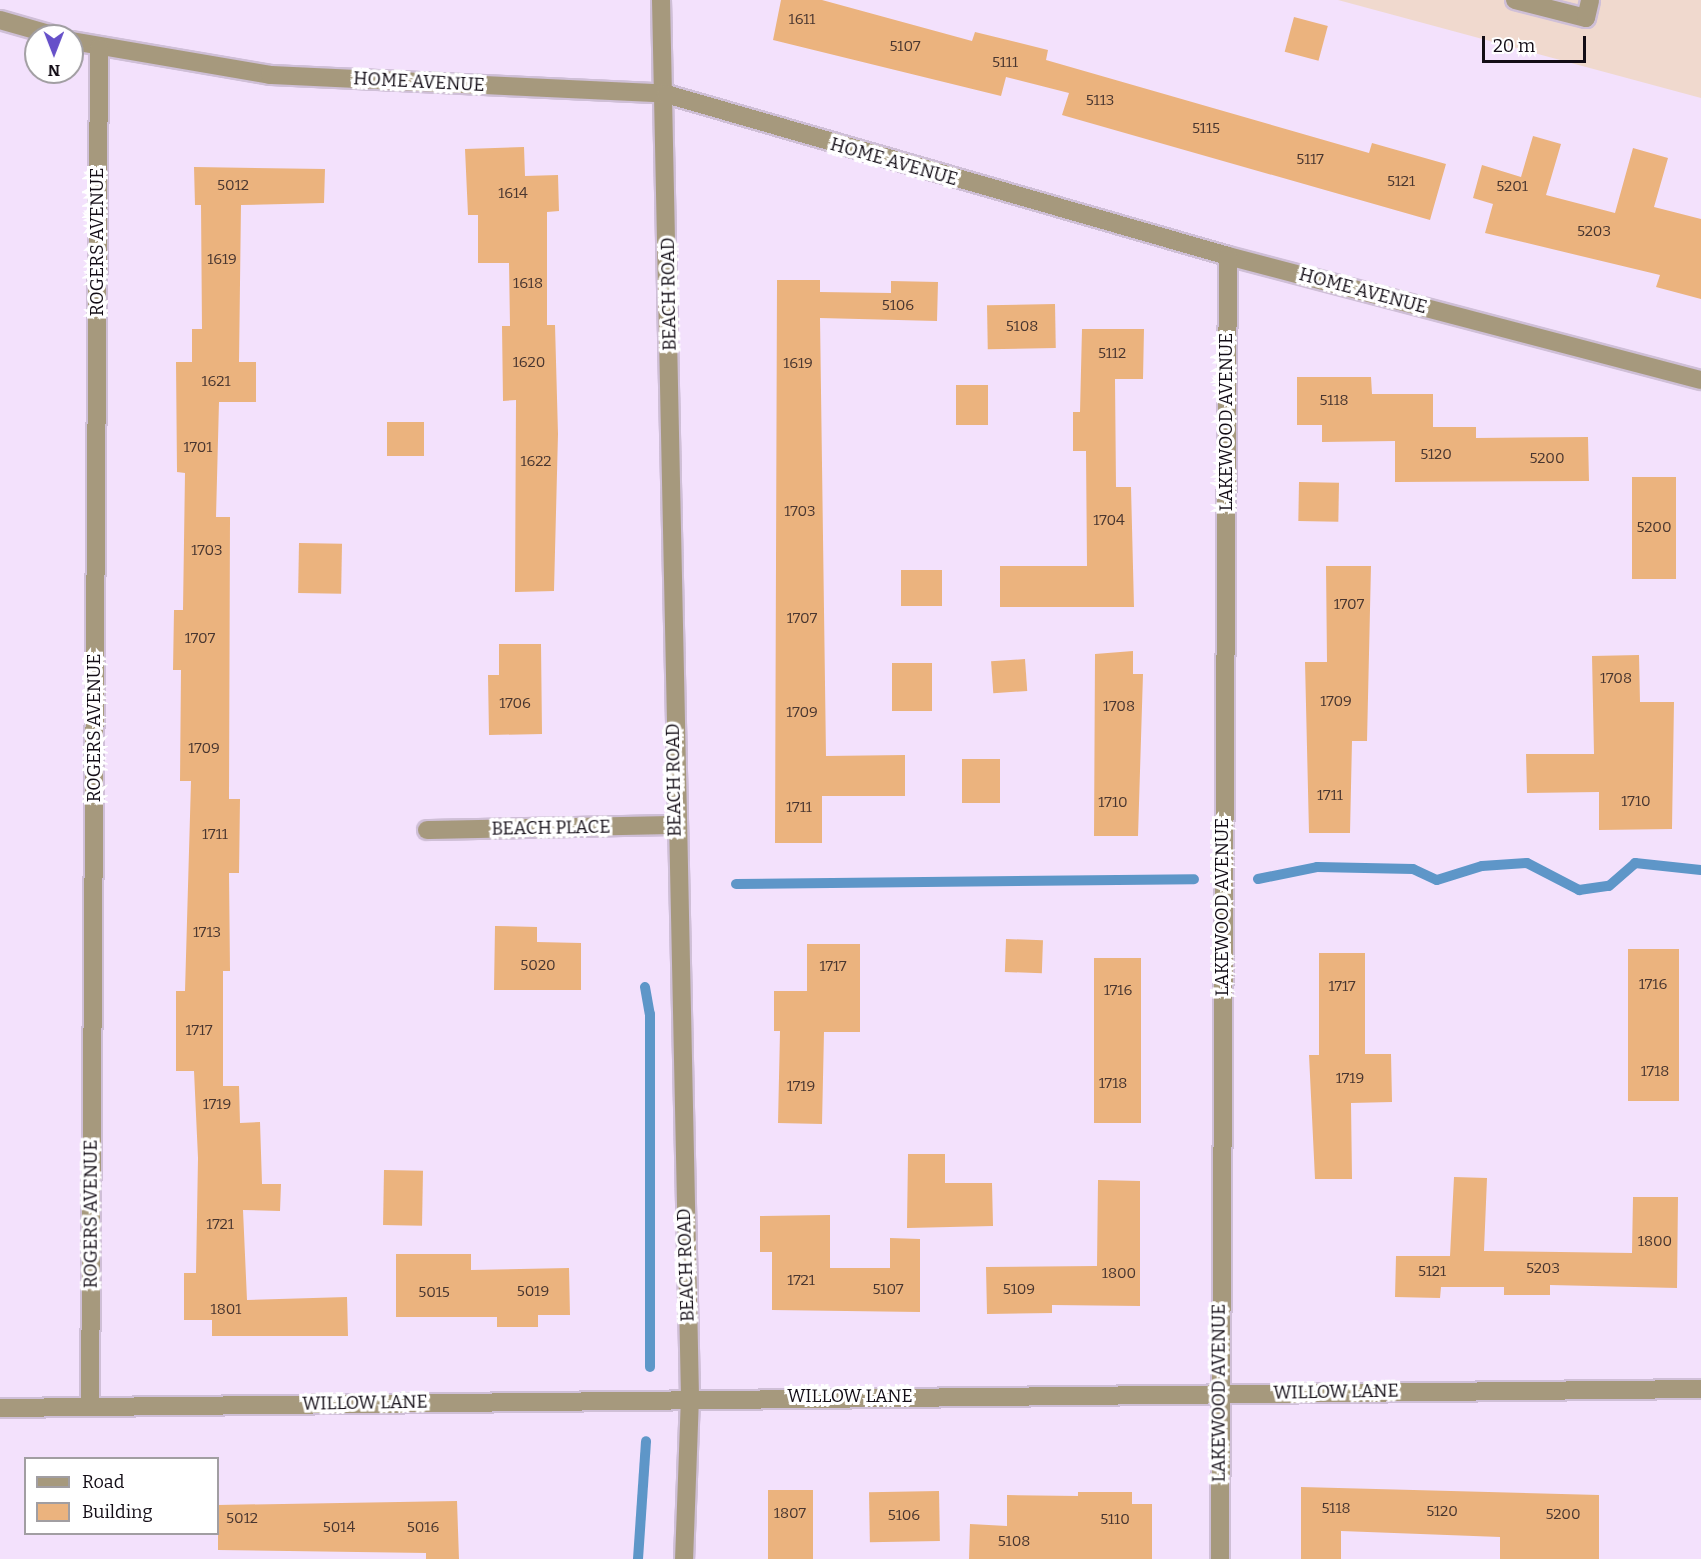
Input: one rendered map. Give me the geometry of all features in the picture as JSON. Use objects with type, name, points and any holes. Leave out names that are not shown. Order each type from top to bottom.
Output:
[{"type":"street","name":"BEACH ROAD","points":[[661,0],[666,94],[674,825],[690,1398],[684,1559]]},
{"type":"street","points":[[1515,0],[1558,5],[1586,18],[1590,0]]},
{"type":"street","points":[[0,20],[24,27]]},
{"type":"street","name":"HOME AVENUE","points":[[84,44],[270,75],[666,94],[1228,256],[1701,380]]},
{"type":"street","name":"ROGERS AVENUE","points":[[90,1407],[99,48]]},
{"type":"street","name":"LAKEWOOD AVENUE","points":[[1220,1559],[1219,1394],[1228,256]]},
{"type":"street","name":"BEACH PLACE","points":[[427,831],[674,825]]},
{"type":"street","name":"WILLOW LANE","points":[[0,1408],[690,1398],[1701,1389]]},
{"type":"shaded area","points":[[1338,0],[1701,0],[1701,98]]},
{"type":"building","points":[[781,0],[822,0],[972,41],[975,32],[1048,50],[1046,60],[1369,153],[1372,143],[1446,164],[1430,220],[1062,115],[1069,93],[1006,77],[1001,96],[773,40]]},
{"type":"building","points":[[1294,17],[1328,26],[1318,61],[1285,52]]},
{"type":"building","points":[[1533,136],[1561,144],[1546,195],[1615,213],[1633,148],[1668,158],[1654,207],[1701,219],[1701,299],[1656,287],[1660,275],[1485,233],[1493,204],[1473,198],[1482,165],[1521,177]]},
{"type":"building","points":[[524,147],[525,176],[558,175],[559,211],[547,212],[547,325],[555,325],[558,434],[554,591],[515,592],[516,400],[503,401],[502,326],[510,326],[509,263],[478,263],[478,215],[468,215],[465,149]]},
{"type":"building","points":[[194,167],[325,169],[324,203],[241,205],[239,362],[256,362],[256,402],[219,402],[216,517],[230,517],[229,799],[240,799],[239,873],[229,873],[230,971],[223,971],[223,1086],[239,1086],[240,1123],[260,1122],[262,1184],[281,1184],[280,1211],[243,1210],[247,1300],[347,1297],[348,1336],[212,1336],[212,1320],[184,1320],[184,1273],[196,1273],[198,1158],[194,1071],[176,1071],[176,991],[185,991],[191,781],[180,781],[181,670],[173,670],[174,610],[183,610],[185,473],[177,472],[176,362],[192,362],[192,329],[202,329],[201,205],[195,205]]},
{"type":"building","points":[[777,280],[820,280],[820,292],[891,293],[891,281],[938,282],[937,321],[820,318],[826,756],[905,755],[905,796],[822,796],[822,843],[775,843]]},
{"type":"building","points":[[1055,304],[1056,348],[988,349],[987,305]]},
{"type":"building","points":[[1082,329],[1144,329],[1143,379],[1115,379],[1116,487],[1131,487],[1134,607],[1000,607],[1000,566],[1087,566],[1086,451],[1073,451],[1073,412],[1080,412]]},
{"type":"building","points":[[1297,377],[1371,377],[1372,394],[1433,394],[1433,427],[1476,427],[1476,438],[1588,437],[1589,481],[1395,482],[1395,441],[1322,442],[1322,425],[1297,425]]},
{"type":"building","points":[[956,385],[988,385],[988,425],[956,425]]},
{"type":"building","points":[[387,422],[424,422],[424,456],[387,456]]},
{"type":"building","points":[[1632,477],[1676,477],[1676,579],[1632,579]]},
{"type":"building","points":[[1299,482],[1339,483],[1338,522],[1298,521]]},
{"type":"building","points":[[299,543],[342,544],[341,594],[298,593]]},
{"type":"building","points":[[1326,566],[1371,566],[1367,741],[1352,741],[1350,833],[1309,833],[1305,662],[1327,662]]},
{"type":"building","points":[[901,570],[942,570],[942,606],[901,606]]},
{"type":"building","points":[[499,644],[541,644],[542,734],[489,735],[488,675],[499,675]]},
{"type":"building","points":[[1133,651],[1133,674],[1143,674],[1138,836],[1094,836],[1095,654]]},
{"type":"building","points":[[1639,655],[1640,702],[1674,702],[1672,829],[1599,830],[1599,792],[1527,793],[1526,754],[1594,754],[1592,656]]},
{"type":"building","points":[[1025,659],[1027,691],[993,693],[991,661]]},
{"type":"building","points":[[892,663],[932,663],[932,711],[892,711]]},
{"type":"building","points":[[962,759],[1000,759],[1000,803],[962,803]]},
{"type":"building","points":[[495,926],[537,927],[537,942],[581,943],[581,990],[494,990]]},
{"type":"building","points":[[1006,939],[1043,940],[1042,973],[1005,972]]},
{"type":"building","points":[[807,944],[860,944],[860,1032],[824,1032],[822,1124],[778,1123],[780,1031],[774,1031],[774,991],[807,991]]},
{"type":"building","points":[[1628,949],[1679,949],[1679,1101],[1628,1101]]},
{"type":"building","points":[[1319,953],[1365,953],[1365,1054],[1391,1054],[1392,1102],[1351,1103],[1352,1179],[1315,1179],[1309,1055],[1319,1055]]},
{"type":"building","points":[[1094,958],[1141,958],[1141,1123],[1094,1123]]},
{"type":"building","points":[[908,1154],[945,1154],[945,1183],[992,1183],[993,1226],[907,1228]]},
{"type":"building","points":[[384,1170],[423,1171],[422,1226],[383,1225]]},
{"type":"building","points":[[1454,1177],[1487,1178],[1484,1251],[1632,1253],[1633,1197],[1678,1197],[1677,1288],[1550,1285],[1550,1295],[1504,1295],[1504,1287],[1441,1287],[1440,1298],[1395,1297],[1396,1256],[1450,1256]]},
{"type":"building","points":[[1098,1180],[1140,1181],[1140,1306],[1052,1305],[1052,1313],[987,1314],[986,1267],[1097,1266]]},
{"type":"building","points":[[830,1215],[830,1268],[890,1268],[890,1238],[920,1239],[920,1312],[772,1310],[772,1252],[760,1252],[760,1216]]},
{"type":"building","points":[[396,1254],[471,1254],[471,1270],[569,1268],[570,1315],[538,1315],[538,1327],[497,1327],[497,1317],[396,1317]]},
{"type":"building","points":[[1301,1487],[1599,1495],[1599,1559],[1500,1559],[1500,1537],[1341,1531],[1341,1559],[1301,1559]]},
{"type":"building","points":[[768,1490],[813,1490],[813,1559],[768,1559]]},
{"type":"building","points":[[939,1491],[940,1541],[870,1542],[869,1492]]},
{"type":"building","points":[[1078,1492],[1132,1492],[1132,1504],[1152,1504],[1152,1559],[969,1559],[970,1524],[1007,1526],[1007,1495],[1078,1496]]},
{"type":"building","points":[[457,1501],[459,1559],[426,1559],[426,1553],[218,1550],[219,1505]]},
{"type":"waterway","points":[[1258,879],[1317,867],[1413,869],[1437,880],[1482,866],[1527,863],[1579,890],[1609,886],[1635,863],[1701,870]]},
{"type":"waterway","points":[[736,884],[1194,879]]},
{"type":"waterway","points":[[645,987],[650,1014],[650,1367]]},
{"type":"waterway","points":[[638,1559],[646,1441]]}]
